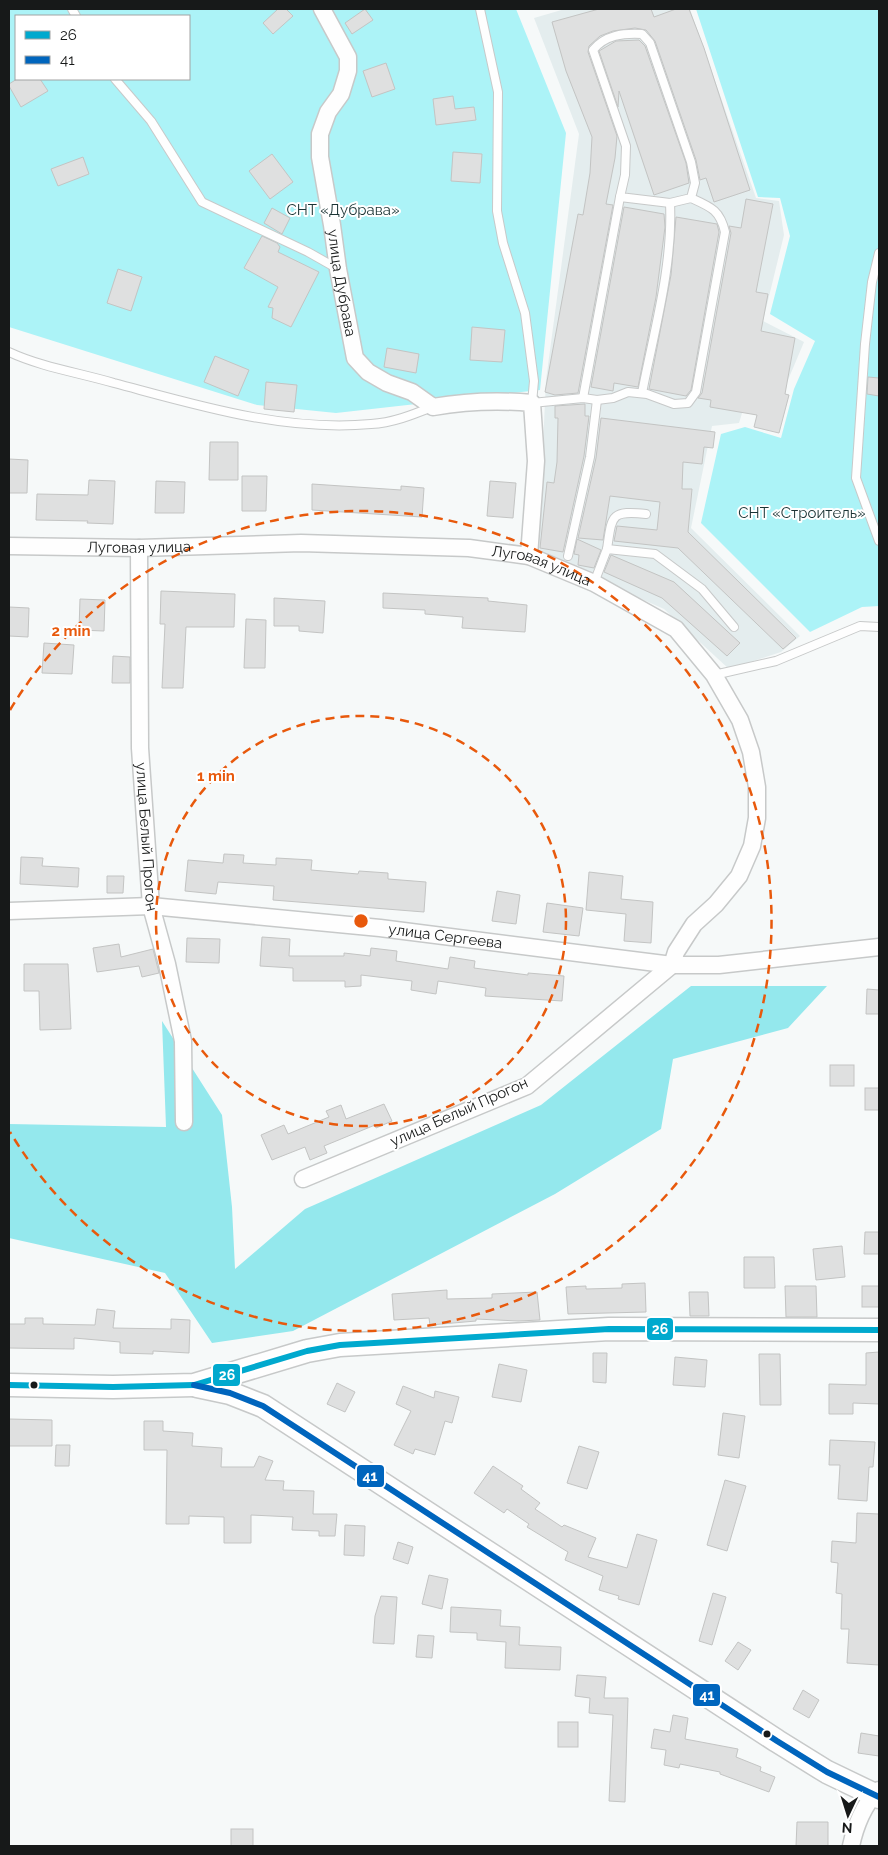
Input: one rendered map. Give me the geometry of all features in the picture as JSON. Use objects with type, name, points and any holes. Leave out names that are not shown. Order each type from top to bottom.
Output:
[{"type":"street","name":"улица Дубрава","points":[[322,9],[348,57],[348,71],[341,94],[328,112],[320,134],[320,157],[355,358],[368,372],[387,383],[412,392],[433,407]]},
{"type":"street","points":[[433,407],[458,402],[500,400],[532,403],[536,461],[529,556]]},
{"type":"street","name":"Луговая улица","points":[[9,546],[139,548],[301,543],[469,548],[529,556],[594,583],[676,629],[714,675],[740,720],[751,752],[757,787],[757,818],[752,846],[739,876],[716,904],[694,924],[676,952],[672,965]]},
{"type":"street","name":"улица Белый Прогон","points":[[139,548],[140,748],[151,906],[167,964],[184,1041],[184,1122]]},
{"type":"street","name":"улица Сергеева","points":[[9,911],[151,906],[380,928],[672,965],[720,965],[879,947]]},
{"type":"street","name":"улица Белый Прогон","points":[[303,1179],[527,1086],[672,965]]},
{"type":"street","points":[[194,1385],[308,1351],[340,1345],[609,1329],[879,1330]]},
{"type":"street","points":[[9,1386],[194,1385],[230,1392],[263,1406],[827,1772],[877,1794],[854,1829],[851,1846]]},
{"type":"lane","points":[[480,9],[498,92],[497,211],[503,242],[526,313],[532,362],[532,403],[583,398],[598,400],[613,398],[628,392],[642,393],[674,404],[688,403],[696,392],[724,232],[722,218],[711,207],[691,198],[670,203],[620,197]]},
{"type":"lane","points":[[583,398],[625,175],[626,146],[593,50],[600,42],[615,35],[630,33],[642,34],[650,43],[691,162],[695,184],[691,198]]},
{"type":"lane","points":[[116,80],[151,121],[202,202],[308,252],[338,269]]},
{"type":"lane","points":[[642,393],[663,284],[671,220],[670,203]]},
{"type":"lane","points":[[879,253],[872,282],[865,344],[856,478],[879,541]]},
{"type":"lane","points":[[9,352],[217,410],[282,421],[335,426],[372,424],[404,418],[433,407]]},
{"type":"lane","points":[[568,556],[590,457],[598,400]]},
{"type":"lane","points":[[594,583],[607,549],[611,523],[618,514],[625,512],[646,514]]},
{"type":"lane","points":[[607,549],[655,554],[702,589],[734,627]]},
{"type":"lane","points":[[714,675],[776,661],[860,626],[879,627]]},
{"type":"shaded area","points":[[565,9],[690,9],[756,198],[779,201],[784,235],[763,321],[804,342],[788,380],[754,374],[739,423],[712,426],[691,528],[800,636],[781,652],[729,669],[664,609],[538,553],[546,380],[579,134],[534,18]]},
{"type":"shaded area","points":[[691,986],[827,986],[788,1028],[673,1059],[661,1129],[555,1194],[293,1331],[212,1343],[165,1273],[9,1238],[9,1124],[166,1127],[162,1021],[222,1115],[232,1207],[235,1269],[305,1209],[541,1105]]},
{"type":"green space","name":"СНТ «Дубрава»","points":[[9,9],[516,9],[566,133],[540,390],[336,413],[257,405],[9,327]]},
{"type":"green space","name":"СНТ «Строитель»","points":[[696,9],[879,9],[879,606],[862,607],[810,632],[701,523],[721,434],[745,427],[781,438],[794,389],[815,341],[770,314],[790,236],[780,198],[758,197]]},
{"type":"building","points":[[278,9],[286,9],[293,16],[273,34],[263,23]]},
{"type":"building","points":[[365,9],[373,20],[352,34],[345,23]]},
{"type":"building","points":[[599,9],[651,9],[654,17],[676,9],[689,9],[704,48],[750,190],[714,202],[706,178],[700,180],[696,160],[655,41],[646,30],[635,28],[613,31],[600,36],[589,46],[588,52],[617,136],[615,158],[606,204],[613,205],[578,393],[555,395],[545,392],[578,214],[583,215],[590,173],[592,137],[566,71],[552,22]]},
{"type":"building","points":[[639,40],[645,46],[686,163],[689,183],[654,195],[619,91],[618,107],[599,51],[616,41]]},
{"type":"building","points":[[386,63],[395,89],[372,97],[363,71]]},
{"type":"building","points":[[15,80],[41,80],[48,91],[21,107],[9,84]]},
{"type":"building","points":[[453,96],[455,109],[474,107],[476,120],[436,125],[433,99]]},
{"type":"building","points":[[453,152],[482,154],[480,183],[451,181]]},
{"type":"building","points":[[272,154],[293,182],[270,199],[249,171]]},
{"type":"building","points":[[83,157],[89,174],[58,186],[51,169]]},
{"type":"building","points":[[746,199],[773,204],[756,292],[768,294],[761,331],[795,338],[785,394],[789,395],[779,433],[754,427],[757,415],[710,407],[711,400],[698,398],[702,393],[731,233],[729,226],[741,228]]},
{"type":"building","points":[[624,207],[664,214],[665,227],[656,297],[638,387],[614,383],[613,391],[591,387]]},
{"type":"building","points":[[272,208],[290,218],[282,234],[264,223]]},
{"type":"building","points":[[676,217],[717,224],[719,232],[691,390],[686,396],[649,389],[671,275]]},
{"type":"building","points":[[262,236],[277,243],[280,247],[278,252],[319,272],[291,327],[272,318],[273,308],[268,307],[278,287],[244,268]]},
{"type":"building","points":[[118,269],[142,277],[131,311],[107,303]]},
{"type":"building","points":[[472,327],[505,330],[502,362],[470,360]]},
{"type":"building","points":[[387,348],[419,354],[416,373],[384,367]]},
{"type":"building","points":[[215,356],[249,370],[238,396],[204,382]]},
{"type":"building","points":[[868,377],[879,378],[879,396],[867,394]]},
{"type":"building","points":[[266,382],[297,385],[294,412],[264,409]]},
{"type":"building","points":[[585,404],[585,416],[589,416],[584,456],[563,552],[540,548],[547,482],[554,483],[557,462],[558,418],[555,418],[555,406]]},
{"type":"building","points":[[601,418],[715,432],[713,448],[704,447],[702,464],[683,462],[682,489],[692,489],[688,532],[796,638],[783,649],[678,548],[614,541],[617,526],[657,530],[660,502],[610,496],[603,540],[578,538],[596,458]]},
{"type":"building","points":[[210,442],[238,442],[238,480],[209,480]]},
{"type":"building","points":[[9,459],[28,460],[27,493],[9,493]]},
{"type":"building","points":[[242,476],[267,476],[266,511],[242,511]]},
{"type":"building","points":[[89,480],[115,481],[113,524],[87,523],[88,521],[36,520],[37,494],[88,495]]},
{"type":"building","points":[[156,481],[185,482],[184,513],[155,513]]},
{"type":"building","points":[[490,481],[516,483],[513,518],[487,516]]},
{"type":"building","points":[[312,484],[401,490],[401,486],[424,488],[422,517],[312,510]]},
{"type":"building","points":[[577,539],[601,550],[594,568],[578,565],[579,555],[574,554]]},
{"type":"building","points":[[611,555],[674,582],[740,643],[727,656],[662,598],[604,572]]},
{"type":"building","points":[[161,591],[235,594],[234,627],[186,627],[183,688],[162,688],[165,624],[160,624]]},
{"type":"building","points":[[383,593],[488,598],[488,601],[527,605],[525,632],[462,628],[463,617],[425,614],[425,610],[383,608]]},
{"type":"building","points":[[274,598],[325,601],[323,633],[299,631],[299,626],[274,626]]},
{"type":"building","points":[[80,599],[105,600],[104,631],[79,630]]},
{"type":"building","points":[[9,607],[29,608],[28,637],[9,636]]},
{"type":"building","points":[[246,619],[266,620],[265,668],[244,668]]},
{"type":"building","points":[[44,643],[74,645],[72,674],[42,673]]},
{"type":"building","points":[[113,656],[130,657],[130,683],[112,683]]},
{"type":"building","points":[[224,854],[244,855],[243,863],[276,865],[276,858],[312,860],[311,870],[358,874],[359,871],[388,873],[388,879],[426,882],[424,912],[273,900],[274,886],[218,882],[216,894],[185,891],[188,860],[223,863]]},
{"type":"building","points":[[21,857],[43,858],[42,866],[79,868],[78,887],[20,884]]},
{"type":"building","points":[[589,872],[623,876],[621,899],[653,902],[651,943],[624,941],[626,914],[586,910]]},
{"type":"building","points":[[107,876],[124,876],[123,893],[107,893]]},
{"type":"building","points":[[497,891],[520,895],[516,924],[492,921]]},
{"type":"building","points":[[547,903],[583,908],[579,936],[543,932]]},
{"type":"building","points":[[262,937],[290,939],[289,956],[344,956],[344,953],[370,956],[371,948],[397,951],[396,961],[448,969],[450,957],[475,961],[474,968],[528,975],[528,973],[564,976],[562,1001],[485,996],[486,988],[438,981],[436,994],[411,990],[412,981],[361,975],[361,986],[345,987],[345,981],[293,981],[293,968],[260,966]]},
{"type":"building","points":[[187,938],[220,939],[219,963],[186,962]]},
{"type":"building","points":[[119,944],[121,957],[153,949],[159,973],[142,977],[139,966],[97,972],[93,948]]},
{"type":"building","points":[[24,964],[68,964],[71,1029],[40,1030],[39,991],[24,991]]},
{"type":"building","points":[[867,989],[879,990],[879,1014],[866,1014]]},
{"type":"building","points":[[830,1065],[854,1065],[854,1086],[830,1086]]},
{"type":"building","points":[[865,1088],[879,1088],[879,1110],[865,1110]]},
{"type":"building","points":[[384,1104],[392,1121],[376,1128],[375,1125],[324,1146],[327,1153],[310,1160],[305,1147],[272,1160],[261,1135],[284,1125],[288,1134],[329,1117],[326,1111],[341,1105],[346,1119]]},
{"type":"building","points":[[865,1232],[879,1232],[879,1254],[864,1254]]},
{"type":"building","points":[[842,1246],[845,1277],[816,1280],[813,1249]]},
{"type":"building","points":[[744,1257],[774,1257],[775,1288],[744,1288]]},
{"type":"building","points":[[645,1283],[646,1312],[568,1314],[566,1287],[586,1286],[586,1289],[622,1288],[622,1284]]},
{"type":"building","points":[[785,1286],[816,1286],[817,1317],[786,1317]]},
{"type":"building","points":[[862,1286],[879,1286],[879,1307],[862,1307]]},
{"type":"building","points":[[447,1290],[447,1299],[492,1298],[492,1294],[537,1292],[540,1320],[476,1319],[476,1321],[430,1325],[429,1318],[394,1320],[392,1294]]},
{"type":"building","points":[[689,1292],[708,1292],[709,1316],[690,1316]]},
{"type":"building","points":[[97,1309],[115,1311],[113,1328],[171,1329],[171,1319],[190,1320],[189,1353],[153,1351],[153,1354],[120,1353],[120,1342],[74,1338],[74,1349],[9,1348],[9,1324],[25,1324],[25,1318],[43,1318],[43,1324],[95,1325]]},
{"type":"building","points":[[879,1352],[879,1404],[853,1403],[853,1414],[829,1414],[829,1384],[866,1385],[866,1353]]},
{"type":"building","points":[[593,1353],[607,1353],[606,1383],[593,1382]]},
{"type":"building","points":[[759,1354],[780,1354],[781,1405],[760,1405]]},
{"type":"building","points":[[675,1357],[707,1360],[705,1387],[673,1385]]},
{"type":"building","points":[[499,1364],[527,1370],[521,1402],[492,1397]]},
{"type":"building","points":[[337,1383],[355,1392],[345,1412],[327,1404]]},
{"type":"building","points":[[403,1386],[434,1398],[435,1391],[459,1397],[452,1423],[445,1421],[435,1455],[415,1449],[413,1454],[394,1445],[411,1411],[396,1404]]},
{"type":"building","points":[[723,1413],[745,1416],[739,1458],[718,1455]]},
{"type":"building","points":[[9,1419],[52,1420],[52,1446],[9,1446]]},
{"type":"building","points":[[144,1421],[163,1421],[163,1431],[193,1433],[192,1446],[222,1448],[221,1467],[254,1467],[259,1456],[273,1461],[265,1480],[284,1481],[283,1490],[314,1491],[313,1514],[337,1514],[335,1536],[319,1536],[319,1531],[292,1530],[293,1517],[251,1515],[251,1543],[224,1543],[224,1517],[189,1516],[189,1524],[166,1524],[167,1450],[144,1450]]},
{"type":"building","points":[[830,1440],[875,1442],[873,1467],[869,1467],[867,1501],[838,1499],[840,1465],[829,1465]]},
{"type":"building","points":[[56,1445],[70,1445],[69,1466],[55,1466]]},
{"type":"building","points":[[579,1446],[599,1452],[587,1489],[567,1483]]},
{"type":"building","points":[[493,1466],[523,1486],[521,1489],[540,1503],[535,1509],[562,1527],[564,1525],[596,1538],[588,1557],[627,1568],[637,1534],[657,1540],[639,1605],[618,1599],[619,1596],[599,1590],[603,1576],[565,1560],[568,1552],[527,1527],[529,1524],[507,1509],[504,1513],[474,1493]]},
{"type":"building","points":[[725,1480],[746,1486],[727,1551],[707,1545]]},
{"type":"building","points":[[857,1513],[879,1514],[879,1665],[847,1663],[849,1629],[841,1629],[842,1594],[836,1593],[838,1563],[831,1562],[832,1541],[856,1543]]},
{"type":"building","points":[[345,1525],[365,1526],[364,1556],[344,1555]]},
{"type":"building","points":[[398,1542],[413,1547],[408,1564],[393,1559]]},
{"type":"building","points":[[429,1575],[448,1579],[442,1609],[422,1604]]},
{"type":"building","points":[[713,1593],[726,1597],[712,1645],[699,1641]]},
{"type":"building","points":[[381,1596],[397,1597],[394,1644],[373,1643],[375,1616]]},
{"type":"building","points":[[451,1607],[501,1610],[500,1626],[520,1627],[519,1645],[561,1647],[560,1670],[505,1668],[506,1642],[477,1640],[477,1633],[450,1632]]},
{"type":"building","points":[[418,1635],[434,1636],[432,1658],[416,1657]]},
{"type":"building","points":[[738,1642],[751,1650],[738,1670],[725,1661]]},
{"type":"building","points":[[577,1675],[606,1677],[604,1698],[628,1698],[625,1802],[609,1801],[613,1715],[589,1713],[590,1698],[575,1696]]},
{"type":"building","points":[[803,1690],[819,1700],[809,1718],[793,1709]]},
{"type":"building","points":[[673,1715],[688,1718],[685,1739],[738,1749],[736,1757],[761,1767],[760,1771],[775,1777],[769,1792],[720,1774],[720,1772],[680,1764],[679,1768],[664,1765],[666,1750],[651,1748],[654,1729],[670,1732]]},
{"type":"building","points":[[558,1722],[578,1722],[578,1747],[558,1747]]},
{"type":"building","points":[[861,1733],[879,1736],[879,1756],[858,1753]]},
{"type":"building","points":[[797,1822],[828,1822],[828,1846],[796,1846]]},
{"type":"building","points":[[231,1829],[253,1829],[253,1846],[231,1846]]},
{"type":"transit line","name":"26","points":[[9,1385],[113,1387],[194,1385],[307,1351],[340,1345],[609,1329],[879,1330]]},
{"type":"transit line","name":"41","points":[[194,1385],[230,1393],[263,1406],[777,1741],[827,1772],[879,1797]]}]
